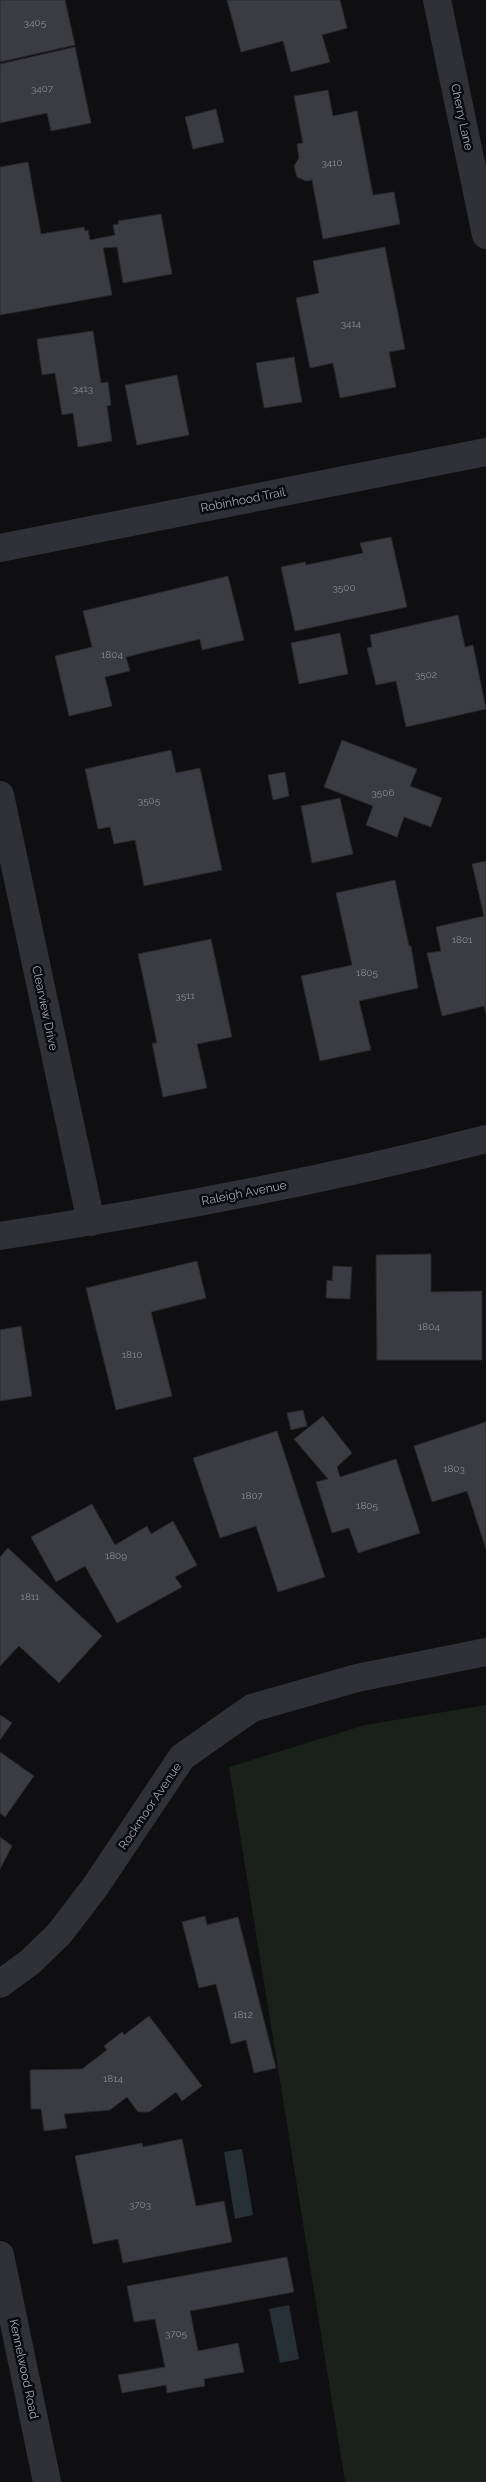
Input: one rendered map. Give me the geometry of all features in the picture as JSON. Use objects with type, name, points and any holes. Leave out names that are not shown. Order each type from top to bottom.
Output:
[{"type":"street","name":"Cherry Lane","points":[[438,0],[486,235]]},
{"type":"street","name":"Robinhood Trail","points":[[0,548],[486,452]]},
{"type":"street","name":"Clearview Drive","points":[[0,795],[91,1222]]},
{"type":"street","name":"Raleigh Avenue","points":[[0,1236],[91,1222],[375,1168],[486,1139]]},
{"type":"street","name":"Rockmoor Avenue","points":[[0,1984],[30,1962],[59,1934],[95,1887],[182,1757],[252,1708],[357,1678],[486,1652]]},
{"type":"street","name":"Kennelwood Road","points":[[0,2255],[47,2482]]},
{"type":"shaded area","points":[[486,1705],[486,2482],[345,2482],[229,1767],[365,1725]]},
{"type":"shaded area","points":[[242,2149],[253,2215],[235,2219],[224,2152]]},
{"type":"shaded area","points":[[289,2305],[299,2359],[280,2363],[269,2309]]},
{"type":"building","points":[[0,0],[65,0],[75,45],[0,62]]},
{"type":"building","points":[[227,0],[340,0],[347,28],[322,35],[330,62],[291,72],[283,41],[241,52]]},
{"type":"building","points":[[75,47],[91,123],[51,131],[47,113],[0,123],[0,64]]},
{"type":"building","points":[[328,90],[333,116],[357,111],[373,195],[394,192],[400,224],[323,239],[312,180],[306,181],[297,177],[294,166],[299,158],[297,144],[303,143],[294,96]]},
{"type":"building","points":[[216,109],[224,142],[193,149],[185,117]]},
{"type":"building","points":[[28,162],[41,234],[84,227],[85,231],[88,230],[90,240],[115,235],[113,225],[119,224],[118,221],[161,214],[172,274],[123,283],[117,247],[103,248],[112,295],[0,315],[0,167]]},
{"type":"building","points":[[385,247],[405,349],[389,352],[396,387],[340,398],[333,363],[310,368],[296,298],[319,293],[313,261]]},
{"type":"building","points":[[93,331],[101,383],[108,382],[111,405],[107,406],[112,441],[78,447],[73,413],[62,415],[55,373],[42,375],[37,339]]},
{"type":"building","points":[[294,357],[302,402],[264,408],[256,363]]},
{"type":"building","points":[[177,375],[189,435],[137,445],[125,385]]},
{"type":"building","points":[[391,537],[407,607],[295,631],[281,567],[305,562],[306,565],[363,553],[360,543]]},
{"type":"building","points":[[228,576],[244,640],[202,650],[200,639],[126,657],[130,671],[105,677],[112,706],[69,716],[55,656],[92,647],[83,611]]},
{"type":"building","points":[[458,615],[465,647],[473,645],[486,709],[406,727],[396,681],[376,685],[367,648],[372,647],[370,635]]},
{"type":"building","points":[[340,633],[348,674],[299,684],[291,643]]},
{"type":"building","points":[[342,740],[417,769],[410,786],[442,798],[431,827],[404,817],[397,837],[366,825],[373,806],[324,787]]},
{"type":"building","points":[[171,750],[176,773],[200,768],[222,870],[144,886],[135,840],[114,844],[110,827],[98,829],[85,769]]},
{"type":"building","points":[[285,772],[289,796],[273,800],[268,775]]},
{"type":"building","points":[[340,798],[353,854],[312,863],[301,806]]},
{"type":"building","points":[[486,861],[486,1014],[484,1006],[442,1016],[427,953],[441,951],[436,927],[484,916],[472,864]]},
{"type":"building","points":[[395,880],[409,946],[411,946],[418,988],[359,1001],[371,1050],[320,1061],[301,976],[352,965],[336,893]]},
{"type":"building","points":[[211,939],[232,1037],[197,1044],[207,1088],[163,1097],[152,1043],[157,1043],[138,954]]},
{"type":"building","points":[[431,1254],[431,1292],[482,1291],[482,1360],[377,1360],[376,1255]]},
{"type":"building","points":[[197,1261],[206,1298],[151,1312],[172,1396],[116,1410],[86,1288]]},
{"type":"building","points":[[333,1266],[352,1267],[350,1299],[326,1298],[327,1280],[332,1281]]},
{"type":"building","points":[[21,1326],[32,1396],[0,1401],[0,1330]]},
{"type":"building","points":[[303,1410],[307,1426],[291,1430],[287,1413]]},
{"type":"building","points":[[323,1416],[352,1453],[337,1467],[340,1477],[396,1459],[420,1533],[358,1553],[349,1528],[332,1533],[316,1482],[328,1479],[294,1439]]},
{"type":"building","points":[[486,1422],[486,1549],[467,1491],[432,1502],[414,1446]]},
{"type":"building","points":[[277,1431],[325,1577],[278,1592],[256,1526],[220,1538],[193,1458]]},
{"type":"building","points":[[92,1504],[115,1545],[147,1526],[151,1534],[173,1521],[197,1565],[175,1577],[182,1587],[117,1623],[85,1566],[56,1582],[31,1537]]},
{"type":"building","points":[[8,1548],[102,1636],[59,1683],[19,1646],[0,1666],[0,1557]]},
{"type":"building","points":[[0,1715],[12,1723],[0,1740]]},
{"type":"building","points":[[0,1752],[34,1776],[5,1817],[0,1813]]},
{"type":"building","points":[[0,1837],[12,1846],[0,1869]]},
{"type":"building","points":[[205,1916],[207,1925],[238,1917],[276,2068],[254,2073],[246,2040],[231,2044],[216,1984],[199,1988],[182,1922]]},
{"type":"building","points":[[149,2016],[202,2086],[182,2101],[176,2092],[149,2112],[138,2112],[127,2097],[110,2110],[64,2114],[67,2128],[44,2131],[41,2109],[31,2109],[30,2070],[82,2069],[107,2050],[104,2046],[122,2032],[124,2035]]},
{"type":"building","points":[[182,2139],[196,2206],[224,2201],[232,2242],[123,2263],[118,2239],[93,2244],[75,2156],[142,2143],[143,2147]]},
{"type":"building","points":[[287,2257],[294,2292],[190,2311],[198,2351],[238,2343],[244,2372],[204,2379],[205,2386],[167,2393],[166,2385],[122,2393],[118,2375],[165,2367],[155,2319],[134,2322],[127,2286]]}]
